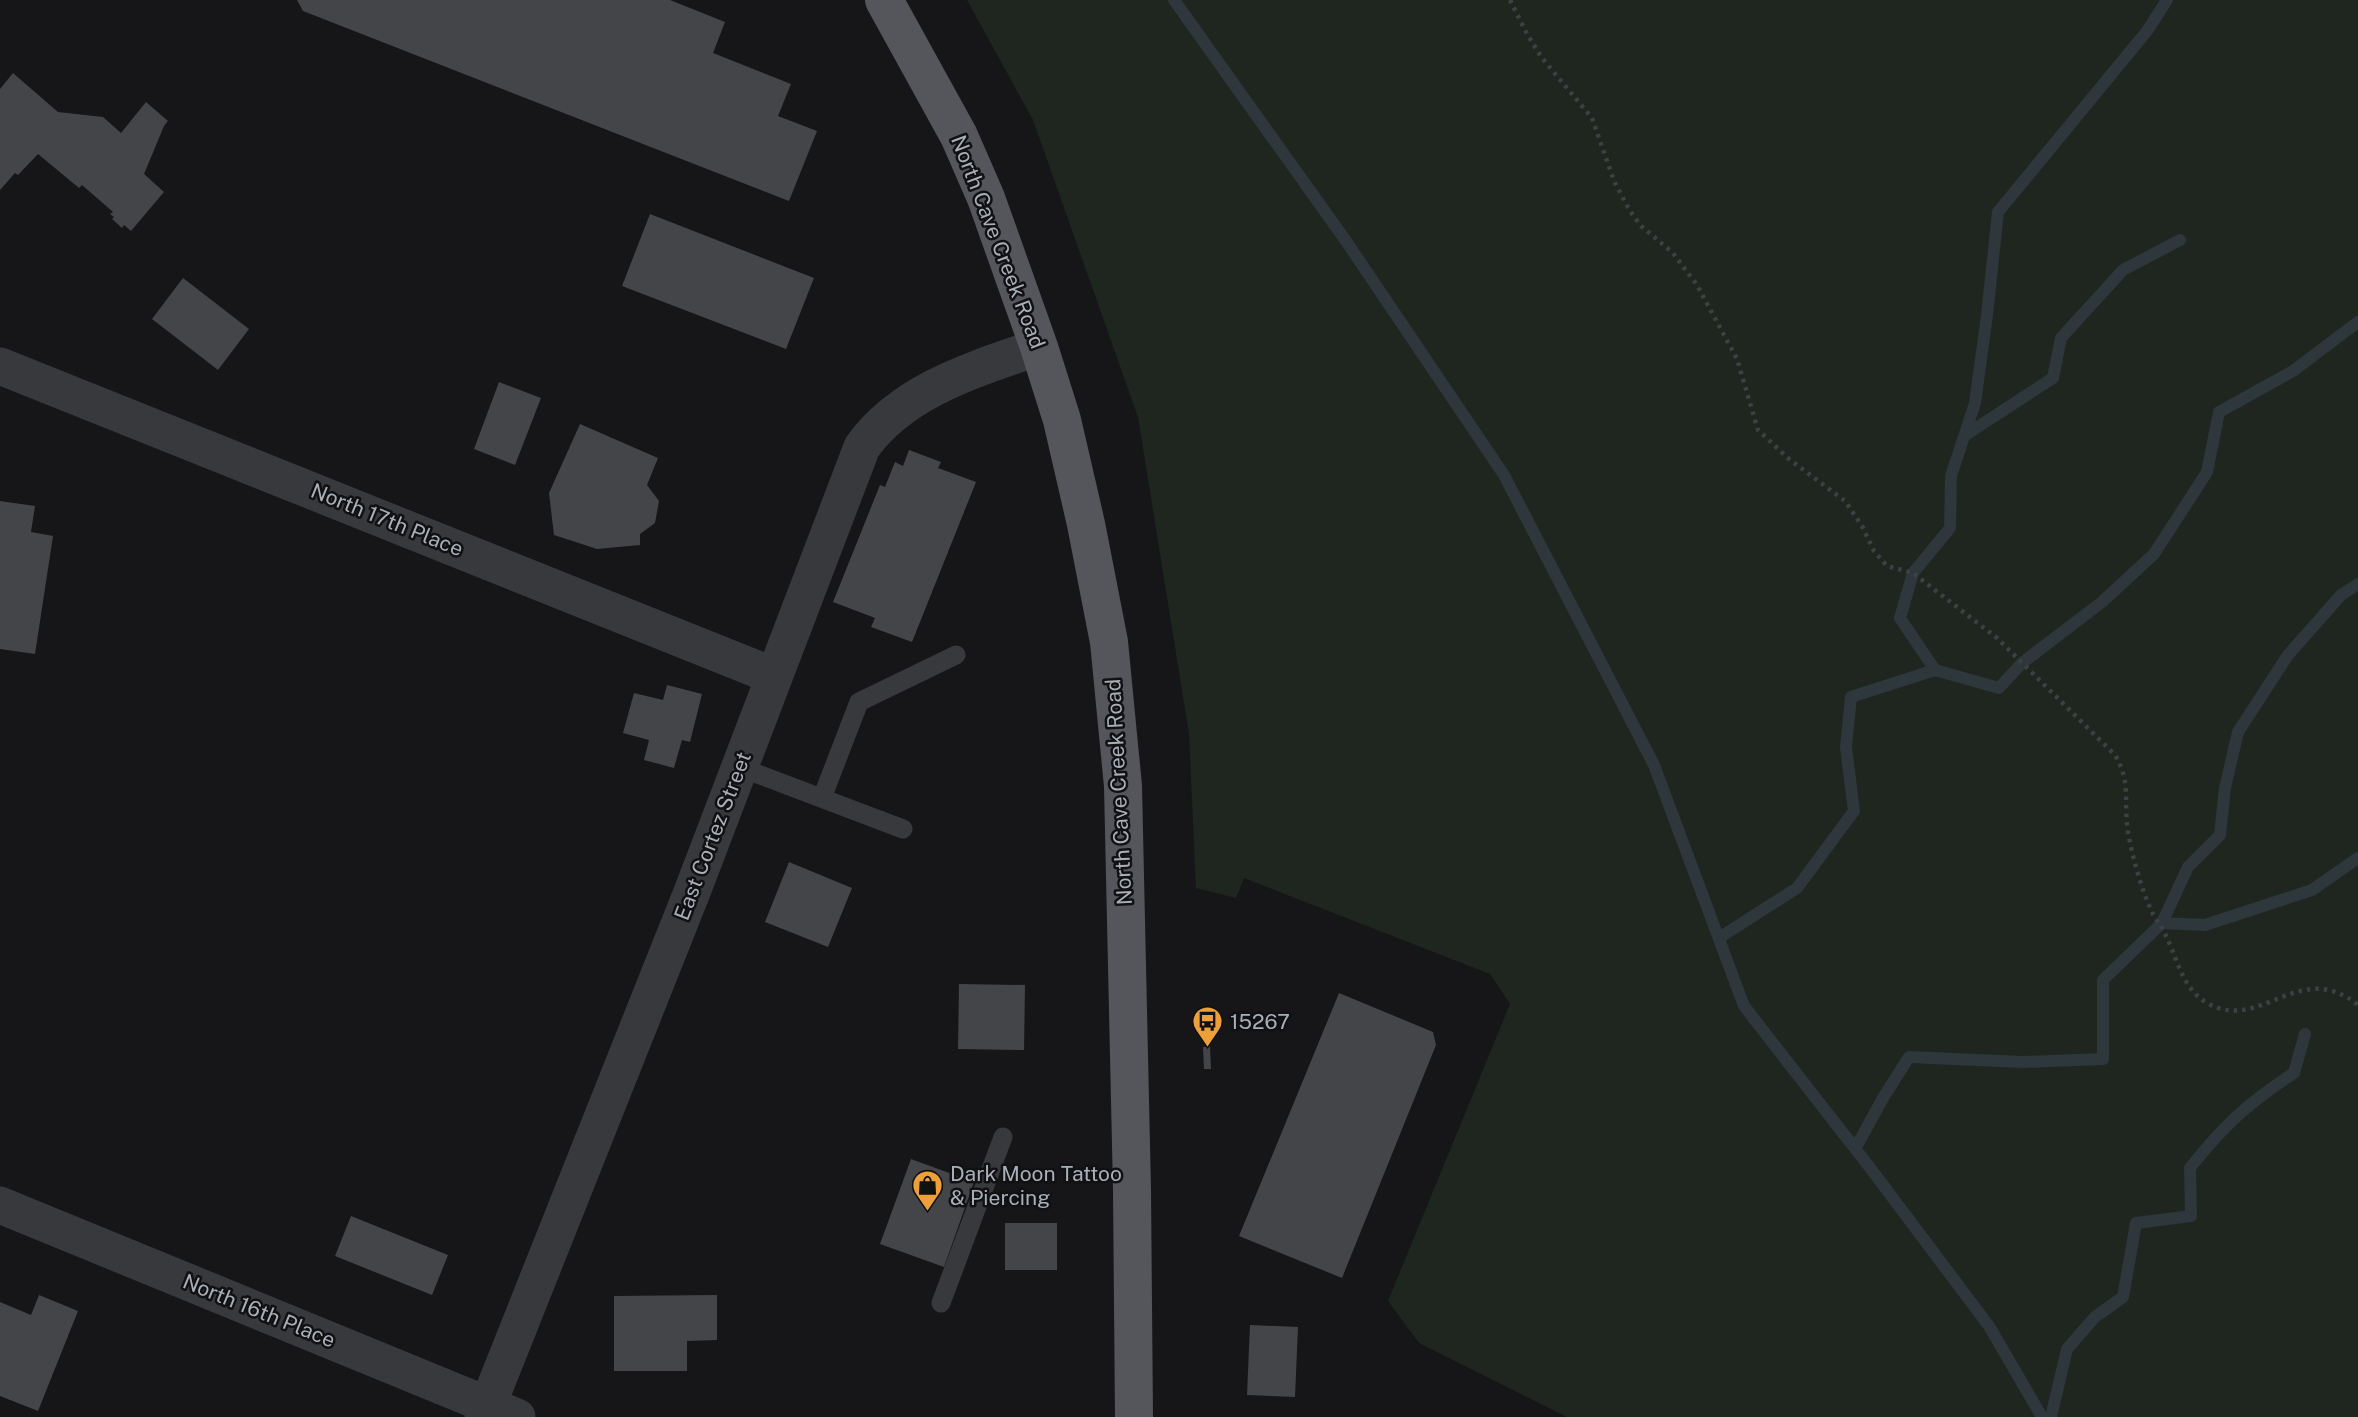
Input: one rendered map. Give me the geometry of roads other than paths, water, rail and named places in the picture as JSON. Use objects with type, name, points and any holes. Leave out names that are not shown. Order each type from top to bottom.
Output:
[{"type":"main road","name":"North Cave Creek Road","points":[[884,0],[959,136],[986,198],[1039,347],[1062,420],[1089,537],[1109,642],[1123,786],[1134,1417]]},
{"type":"street","name":"East Cortez Street","points":[[496,1413],[862,447],[876,428],[898,408],[956,377],[1039,347]]},
{"type":"street","name":"North 17th Place","points":[[0,366],[774,676]]},
{"type":"street","name":"North 16th Place","points":[[0,1205],[496,1413]]},
{"type":"lane","points":[[822,798],[859,702],[956,655]]},
{"type":"lane","points":[[740,766],[904,829]]},
{"type":"lane","points":[[941,1303],[1003,1137]]},
{"type":"waterway","points":[[1174,0],[1346,241],[1504,475],[1654,765],[1744,1006],[1989,1326],[2042,1417]]},
{"type":"waterway","points":[[1935,670],[1900,618],[1913,573],[1950,528],[1951,476],[1975,403],[1998,212],[2147,31],[2167,0]]},
{"type":"waterway","points":[[1964,436],[2053,378],[2061,338],[2123,270],[2180,240]]},
{"type":"waterway","points":[[1719,938],[1797,888],[1854,811],[1846,747],[1851,697],[1935,670],[1999,688],[2022,663],[2102,602],[2154,554],[2207,472],[2219,412],[2293,371],[2358,322]]},
{"type":"waterway","points":[[2162,923],[2188,867],[2220,835],[2225,788],[2238,732],[2288,655],[2341,595],[2358,584]]},
{"type":"waterway","points":[[1855,1149],[1909,1057],[2022,1062],[2103,1059],[2103,980],[2162,923],[2205,925],[2312,890],[2358,858]]},
{"type":"waterway","points":[[2051,1417],[2067,1349],[2095,1317],[2123,1297],[2136,1223],[2191,1216],[2190,1168],[2238,1116],[2263,1094],[2294,1073],[2305,1034]]},
{"type":"place","name":"15267","points":[[1207,1049]]},
{"type":"place","name":"Dark Moon Tattoo & Piercing","points":[[927,1213]]}]
